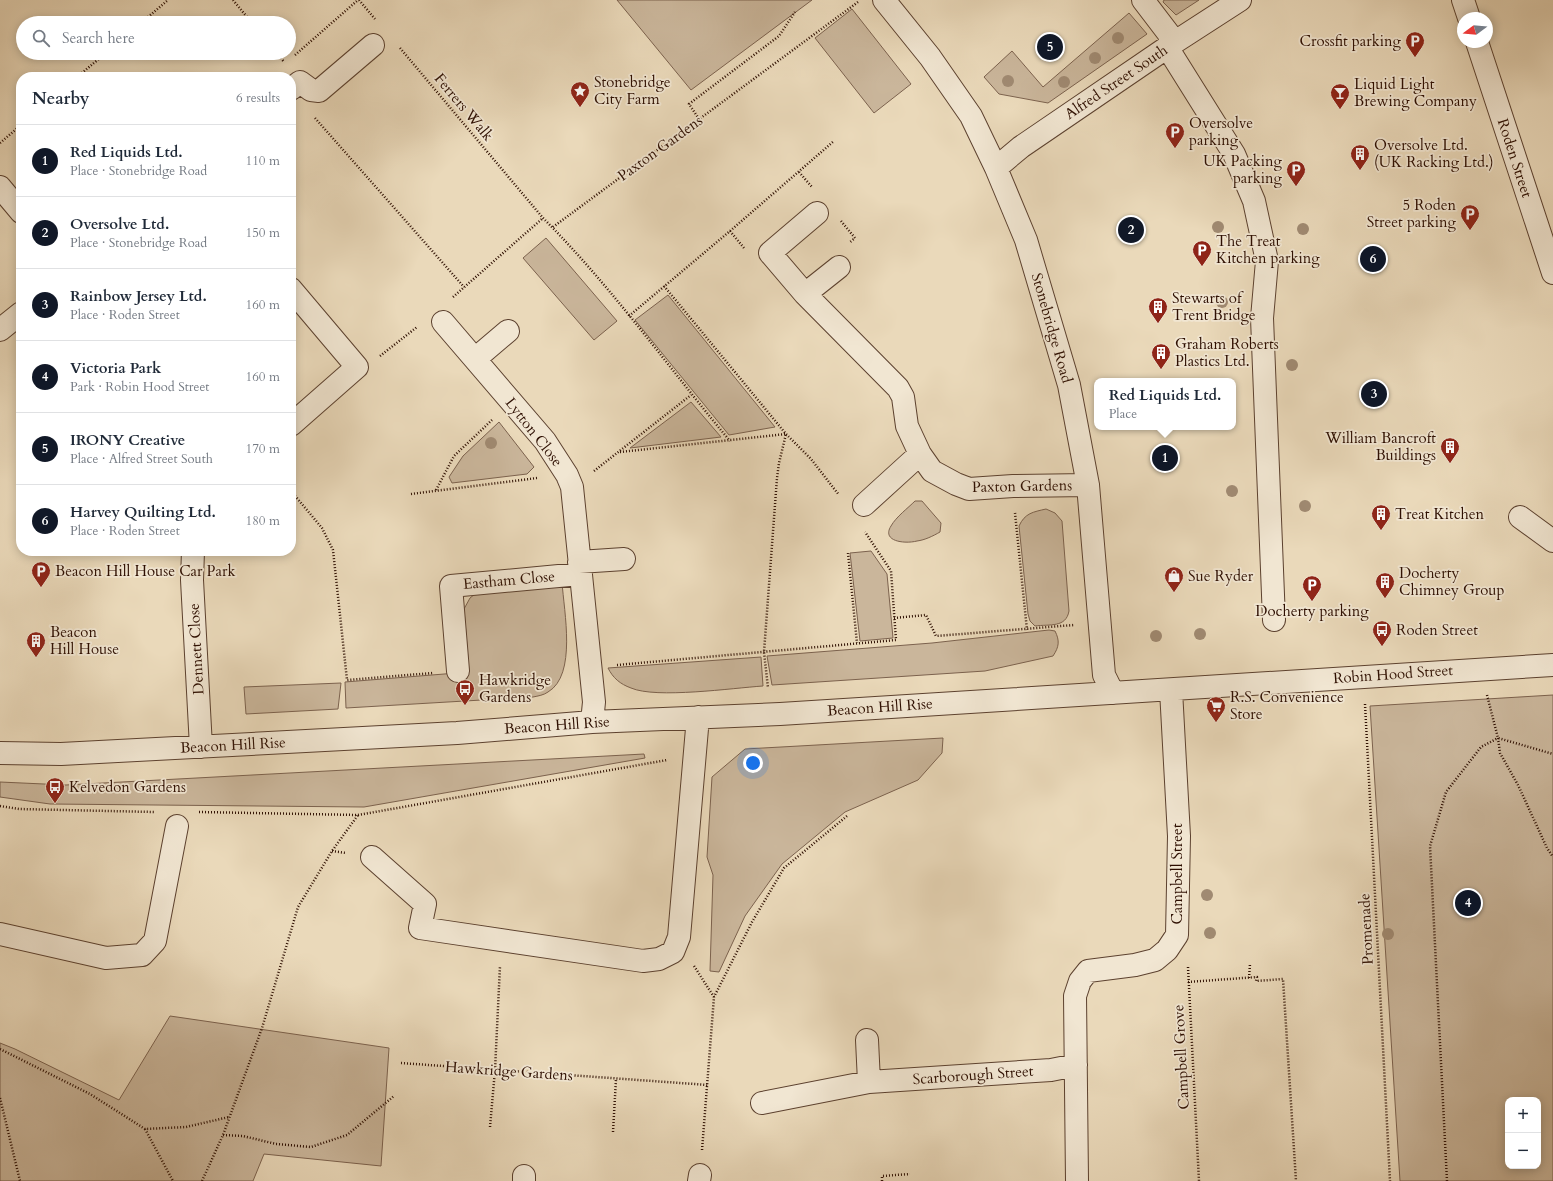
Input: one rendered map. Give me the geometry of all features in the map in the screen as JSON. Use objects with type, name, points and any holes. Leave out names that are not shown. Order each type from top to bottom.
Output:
[{"type":"street","name":"Stonebridge Road","points":[[884,0],[930,57],[971,116],[996,168],[1026,240],[1041,287],[1068,385],[1088,485],[1104,675],[1113,693]]},
{"type":"street","points":[[1143,0],[1171,44],[1234,154],[1254,201],[1267,261],[1262,318],[1274,620]]},
{"type":"street","name":"Alfred Street South","points":[[996,168],[1021,147],[1171,44],[1240,0]]},
{"type":"street","points":[[1463,0],[1467,12]]},
{"type":"street","points":[[296,85],[319,91],[373,45]]},
{"type":"street","name":"Roden Street","points":[[1478,48],[1546,231],[1553,273]]},
{"type":"street","points":[[0,187],[16,206]]},
{"type":"street","name":"Paxton Gardens","points":[[817,213],[770,253],[805,294],[898,388],[903,397],[907,426],[920,454],[932,472],[969,489],[1013,486],[1088,485]]},
{"type":"street","points":[[805,294],[838,267]]},
{"type":"street","points":[[296,294],[357,367],[296,421]]},
{"type":"street","points":[[0,330],[16,317]]},
{"type":"street","name":"Lytton Close","points":[[443,322],[545,442],[569,481],[594,702],[592,722]]},
{"type":"street","points":[[475,359],[508,331]]},
{"type":"street","points":[[859,510],[920,454]]},
{"type":"street","points":[[1520,517],[1553,541]]},
{"type":"street","name":"Dennett Close","points":[[193,556],[192,580],[201,746]]},
{"type":"street","points":[[579,568],[624,559]]},
{"type":"street","name":"Eastham Close","points":[[458,671],[451,586],[579,568]]},
{"type":"street","name":"Robin Hood Street","points":[[1113,693],[1553,665]]},
{"type":"street","name":"Campbell Street","points":[[1077,1181],[1075,996],[1080,981],[1088,971],[1135,965],[1155,960],[1167,950],[1177,935],[1179,836],[1172,690]]},
{"type":"street","name":"Beacon Hill Rise","points":[[0,753],[61,754],[457,733],[592,722],[780,714],[1113,693]]},
{"type":"street","points":[[372,857],[425,904],[420,928],[643,961],[659,959],[673,952],[679,937],[698,717]]},
{"type":"street","points":[[0,934],[106,958],[142,955],[155,941],[185,819]]},
{"type":"street","points":[[867,1040],[869,1082]]},
{"type":"street","name":"Scarborough Street","points":[[762,1103],[869,1082],[1051,1070],[1076,1065]]},
{"type":"path","points":[[149,16],[168,0]]},
{"type":"path","points":[[233,0],[246,16]]},
{"type":"path","points":[[296,55],[358,0],[379,24]]},
{"type":"path","name":"Paxton Gardens","points":[[553,227],[861,0]]},
{"type":"path","points":[[699,119],[689,104],[778,36],[795,12]]},
{"type":"path","name":"Ferrers Walk","points":[[395,42],[553,227]]},
{"type":"path","points":[[84,72],[98,60]]},
{"type":"path","points":[[312,114],[464,288]]},
{"type":"path","points":[[0,143],[16,129]]},
{"type":"path","points":[[629,316],[834,141]]},
{"type":"path","points":[[553,227],[629,316],[730,442]]},
{"type":"path","points":[[730,231],[744,249]]},
{"type":"path","points":[[589,668],[896,640],[891,571],[859,510],[786,434],[664,286]]},
{"type":"path","points":[[411,494],[569,481],[620,452],[691,395]]},
{"type":"path","points":[[436,491],[454,456],[511,402]]},
{"type":"path","points":[[620,452],[730,442],[786,434]]},
{"type":"path","points":[[780,714],[769,692],[764,652],[778,463],[786,434]]},
{"type":"path","points":[[1013,486],[1028,630]]},
{"type":"path","points":[[296,497],[322,528],[333,550],[347,680],[458,671]]},
{"type":"path","points":[[848,553],[857,643]]},
{"type":"path","points":[[894,618],[926,615],[936,636],[1028,630],[1099,623]]},
{"type":"path","points":[[1487,669],[1488,699],[1498,738],[1500,754],[1518,785],[1547,848],[1553,857]]},
{"type":"path","name":"Promenade","points":[[1362,676],[1390,1181]]},
{"type":"path","points":[[1447,1181],[1430,846],[1446,792],[1481,747],[1498,738],[1553,754]]},
{"type":"path","points":[[185,819],[358,815],[695,755]]},
{"type":"path","points":[[0,806],[19,809],[161,812]]},
{"type":"path","points":[[202,1181],[223,1135],[262,1028],[298,907],[332,851],[358,815]]},
{"type":"path","points":[[699,1178],[708,1085],[714,997],[752,922],[784,868],[847,816]]},
{"type":"path","name":"Campbell Grove","points":[[1177,935],[1188,961],[1199,1181]]},
{"type":"path","points":[[490,1127],[495,1070],[500,964],[499,940]]},
{"type":"path","points":[[1249,978],[1250,964]]},
{"type":"path","points":[[1188,982],[1257,977],[1256,981],[1283,979],[1296,1181]]},
{"type":"path","points":[[0,1049],[90,1094],[144,1129],[173,1181]]},
{"type":"path","name":"Hawkridge Gardens","points":[[401,1063],[708,1085]]},
{"type":"path","points":[[613,1132],[616,1079]]},
{"type":"path","points":[[223,1135],[243,1136],[276,1144],[311,1147],[347,1135],[394,1096]]},
{"type":"path","points":[[0,1098],[20,1181]]},
{"type":"path","points":[[144,1129],[186,1127],[229,1117]]},
{"type":"path","points":[[882,1181],[882,1176],[910,1174]]},
{"type":"shaded area","points":[[617,0],[812,0],[691,90]]},
{"type":"shaded area","points":[[1164,0],[1199,0],[1176,15],[1163,2]]},
{"type":"shaded area","points":[[852,9],[911,84],[874,113],[815,38]]},
{"type":"shaded area","points":[[1129,13],[1147,34],[1048,103],[999,94],[984,77],[1012,51],[1043,87]]},
{"type":"shaded area","points":[[546,238],[617,321],[594,340],[523,258]]},
{"type":"shaded area","points":[[668,295],[775,427],[729,435],[635,320]]},
{"type":"shaded area","points":[[691,402],[721,437],[630,448]]},
{"type":"shaded area","points":[[499,422],[534,467],[527,474],[452,483],[449,477],[463,456]]},
{"type":"shaded area","points":[[915,501],[922,501],[941,523],[940,532],[926,539],[912,542],[901,542],[892,539],[889,536],[891,526]]},
{"type":"shaded area","points":[[1046,509],[1055,513],[1062,521],[1069,611],[1065,620],[1061,623],[1035,626],[1030,621],[1028,614],[1019,526],[1024,518],[1033,512]]},
{"type":"shaded area","points":[[871,551],[887,574],[893,638],[860,641],[850,553]]},
{"type":"shaded area","points":[[562,582],[567,642],[566,658],[563,672],[557,684],[546,693],[533,697],[346,708],[345,682],[469,672],[464,609],[470,598],[480,590]]},
{"type":"shaded area","points":[[1049,630],[1055,631],[1058,638],[1058,647],[1053,656],[985,671],[772,685],[767,656],[932,643]]},
{"type":"shaded area","points":[[761,657],[763,686],[695,692],[658,693],[631,688],[623,685],[617,680],[608,668]]},
{"type":"shaded area","points":[[341,683],[338,709],[246,714],[244,687]]},
{"type":"shaded area","points":[[1553,695],[1553,1181],[1400,1181],[1370,706]]},
{"type":"shaded area","points":[[943,738],[942,753],[918,780],[845,812],[782,864],[745,916],[719,972],[710,971],[713,875],[707,857],[712,777],[745,749]]},
{"type":"shaded area","points":[[644,754],[645,758],[364,807],[50,804],[0,797],[0,782],[66,785]]},
{"type":"shaded area","points":[[170,1016],[389,1048],[381,1166],[264,1154],[253,1181],[0,1181],[0,1043],[119,1100]]},
{"type":"place","name":"IRONY Creative","points":[[1050,47]]},
{"type":"place","name":"Crossfit parking","points":[[1415,58]]},
{"type":"place","name":"Stonebridge City Farm","points":[[580,108]]},
{"type":"place","name":"Liquid Light Brewing Company","points":[[1340,110]]},
{"type":"place","name":"Oversolve parking","points":[[1175,149]]},
{"type":"place","name":"Oversolve Ltd. (UK Racking Ltd.)","points":[[1360,171]]},
{"type":"place","name":"UK Packing parking","points":[[1296,187]]},
{"type":"place","name":"Oversolve Ltd.","points":[[1131,230]]},
{"type":"place","name":"5 Roden Street parking","points":[[1470,231]]},
{"type":"place","name":"Harvey Quilting Ltd.","points":[[1373,259]]},
{"type":"place","name":"The Treat Kitchen parking","points":[[1202,267]]},
{"type":"place","name":"Stewarts of Trent Bridge","points":[[1158,324]]},
{"type":"place","name":"Graham Roberts Plastics Ltd.","points":[[1161,370]]},
{"type":"place","name":"Rainbow Jersey Ltd.","points":[[1374,394]]},
{"type":"place","name":"Red Liquids Ltd.","points":[[1165,458]]},
{"type":"place","name":"William Bancroft Buildings","points":[[1450,464]]},
{"type":"place","name":"Treat Kitchen","points":[[1381,531]]},
{"type":"place","name":"Beacon Hill House Car Park","points":[[41,588]]},
{"type":"place","name":"Sue Ryder","points":[[1174,593]]},
{"type":"place","name":"Docherty Chimney Group","points":[[1385,599]]},
{"type":"place","name":"Docherty parking","points":[[1312,602]]},
{"type":"place","name":"Roden Street","points":[[1382,647]]},
{"type":"place","name":"Beacon Hill House","points":[[36,658]]},
{"type":"place","name":"Hawkridge Gardens","points":[[465,706]]},
{"type":"place","name":"R.S. Convenience Store","points":[[1216,723]]},
{"type":"place","name":"Kelvedon Gardens","points":[[55,804]]},
{"type":"place","name":"Victoria Park","points":[[1468,903]]}]
